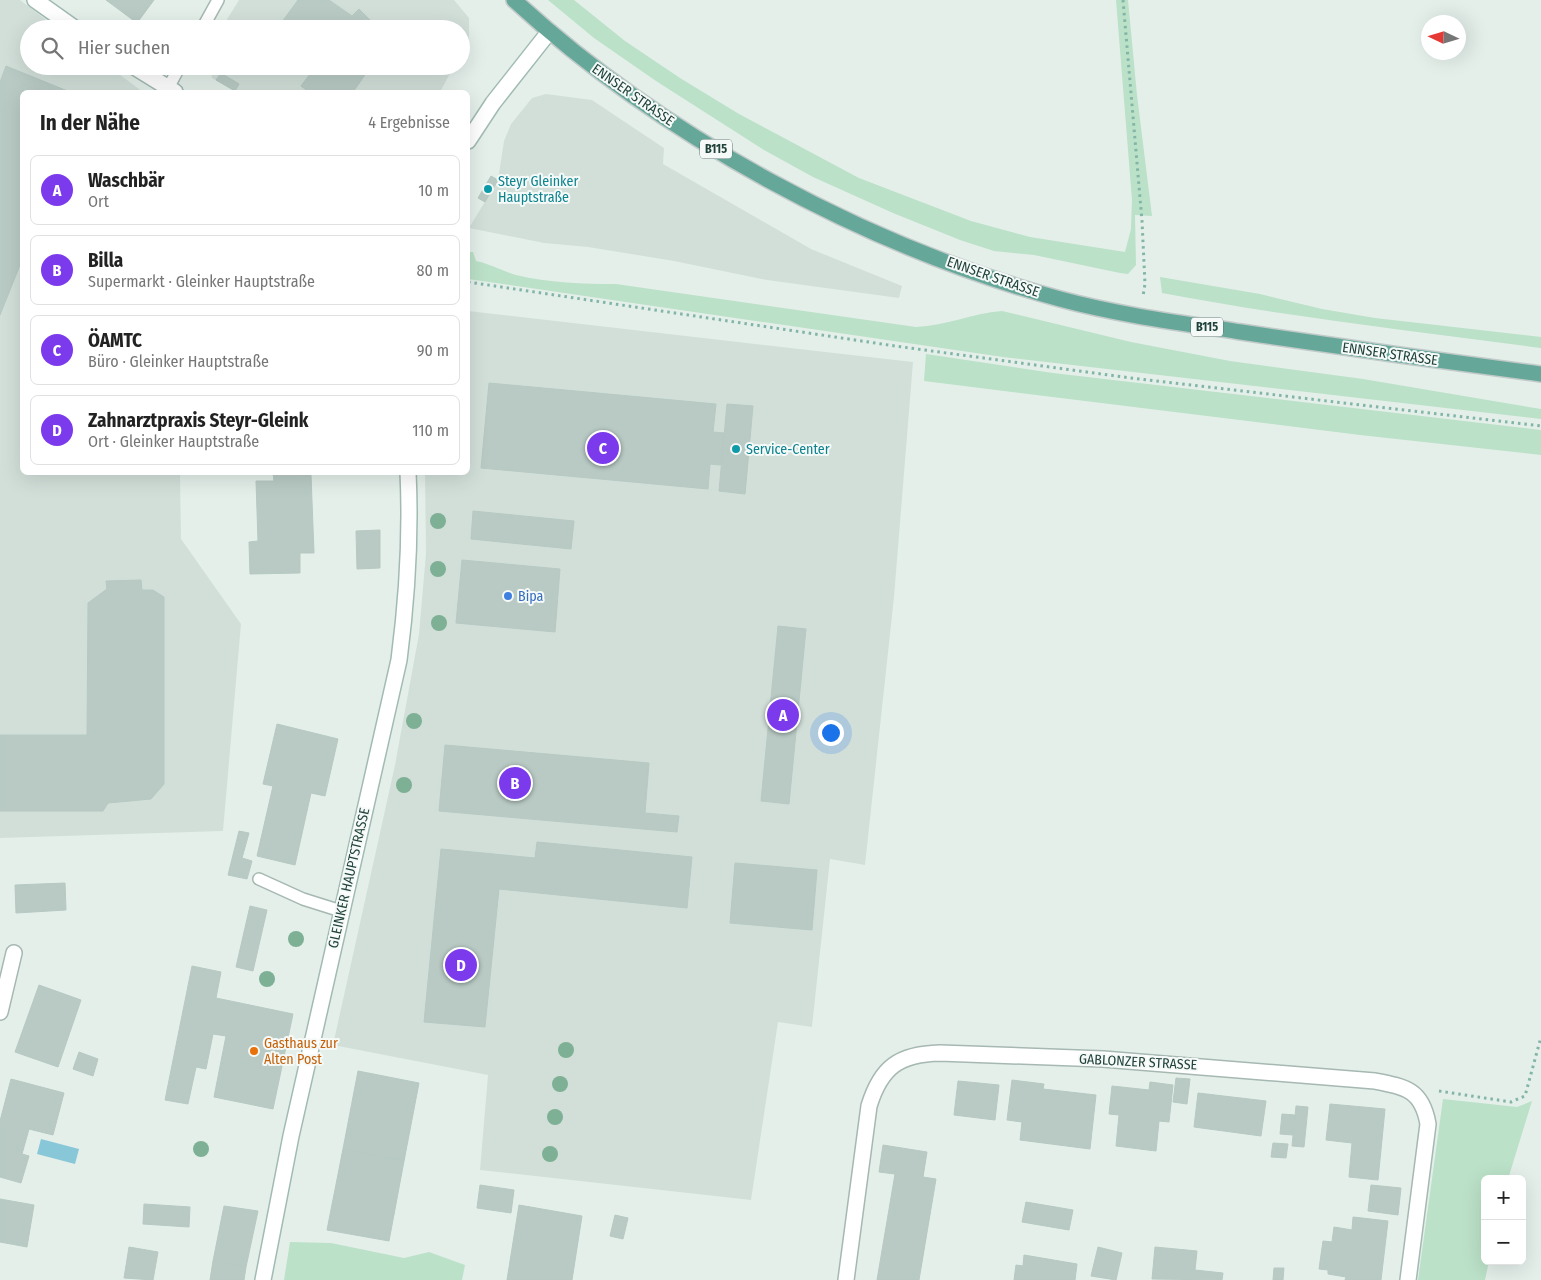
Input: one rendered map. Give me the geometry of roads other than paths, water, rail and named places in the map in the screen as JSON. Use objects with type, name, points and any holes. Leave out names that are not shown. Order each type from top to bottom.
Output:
[{"type":"main road","name":"ENNSER STRASSE","points":[[514,0],[549,32],[601,74],[672,122],[737,162],[816,204],[897,241],[995,279],[1060,299],[1140,316],[1333,346],[1541,374]]},
{"type":"street","points":[[35,0],[63,20]]},
{"type":"street","points":[[470,138],[493,103],[549,32]]},
{"type":"street","points":[[147,75],[171,90]]},
{"type":"street","name":"GLEINKER HAUPTSTRASSE","points":[[263,1280],[293,1126],[399,660],[408,549],[408,475]]},
{"type":"street","points":[[0,1012],[14,953]]},
{"type":"street","name":"GABLONZER STRASSE","points":[[846,1280],[869,1106],[874,1092],[887,1071],[901,1060],[918,1053],[1103,1059],[1376,1081],[1401,1086],[1416,1094],[1426,1109],[1428,1138],[1408,1280]]},
{"type":"lane","points":[[207,20],[218,0]]},
{"type":"lane","points":[[171,90],[177,75]]},
{"type":"lane","points":[[259,879],[303,899],[341,911]]},
{"type":"water","points":[[41,1139],[79,1149],[75,1164],[37,1154]]},
{"type":"place","name":"Steyr Gleinker Hauptstraße","points":[[488,189]]},
{"type":"place","name":"ÖAMTC","points":[[603,448]]},
{"type":"place","name":"Service-Center","points":[[736,449]]},
{"type":"place","name":"Bipa","points":[[508,596]]},
{"type":"place","name":"Waschbär","points":[[783,715]]},
{"type":"place","name":"Billa","points":[[515,783]]},
{"type":"place","name":"Zahnarztpraxis Steyr-Gleink","points":[[461,965]]},
{"type":"place","name":"Gasthaus zur Alten Post","points":[[254,1051]]}]
